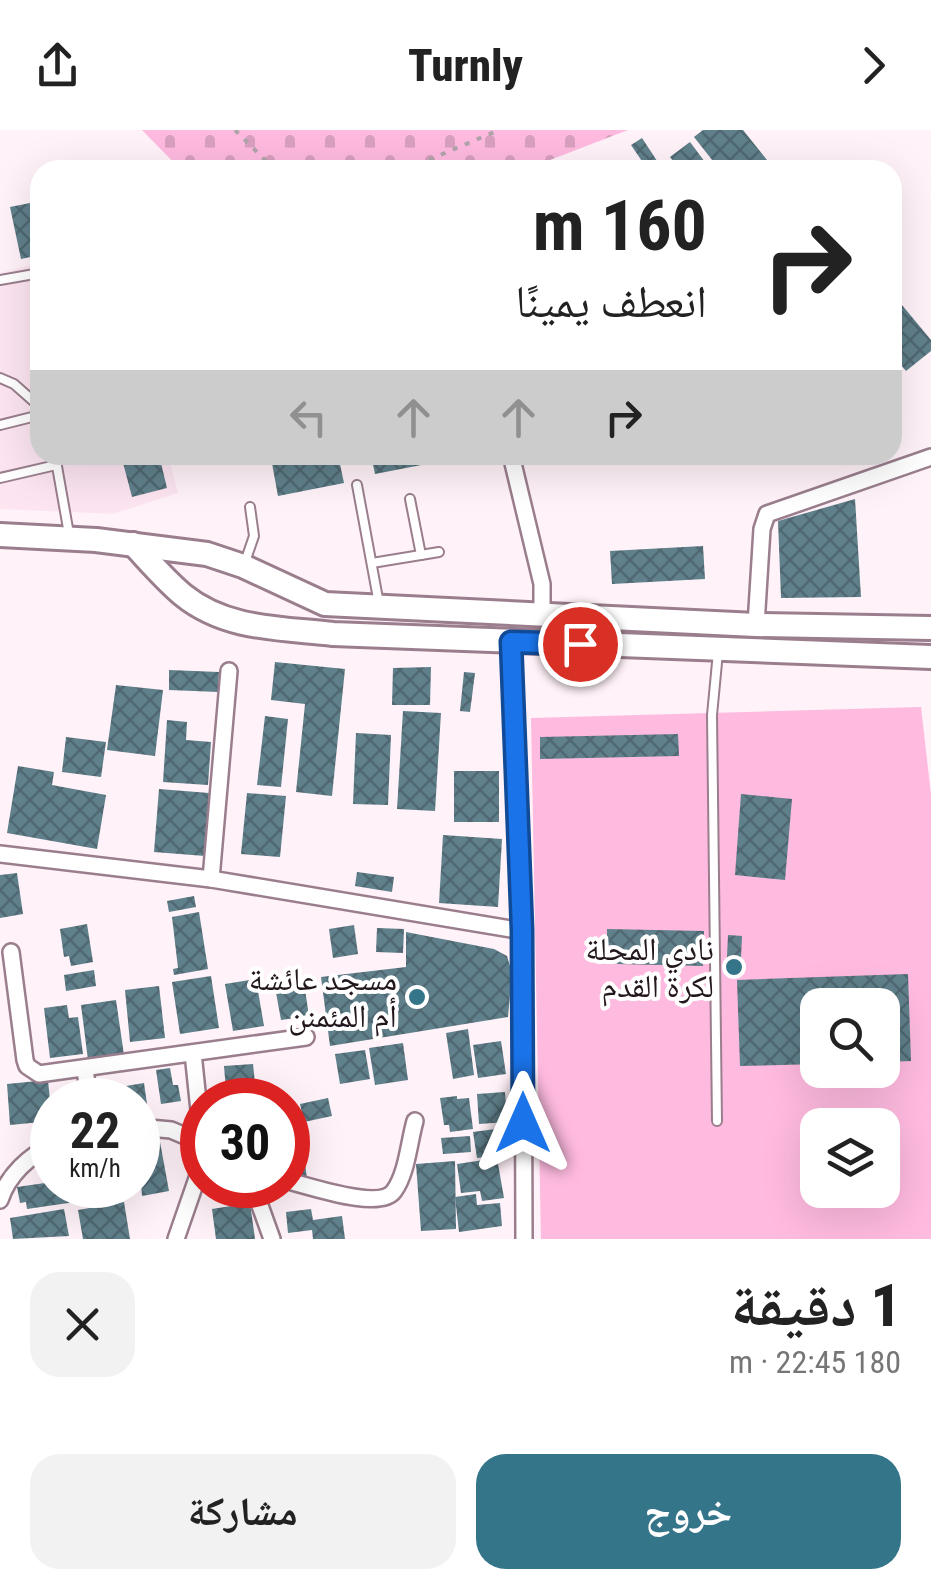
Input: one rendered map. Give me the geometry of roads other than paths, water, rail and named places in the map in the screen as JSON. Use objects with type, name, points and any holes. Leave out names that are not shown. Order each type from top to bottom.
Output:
[{"type":"street","points":[[756,625],[762,529],[767,514],[931,457]]},
{"type":"street","points":[[513,465],[542,584],[542,614]]},
{"type":"street","points":[[0,535],[189,550],[242,566],[324,604],[756,625],[931,628]]},
{"type":"street","points":[[133,544],[182,594],[236,624],[333,634],[931,657]]},
{"type":"street","points":[[324,604],[333,634]]},
{"type":"street","points":[[511,642],[522,930],[524,1239]]},
{"type":"street","points":[[210,880],[229,671]]},
{"type":"street","points":[[0,854],[210,880],[522,930]]},
{"type":"street","points":[[11,952],[28,1066],[39,1074],[306,1037]]},
{"type":"street","points":[[193,1053],[196,1078]]},
{"type":"street","points":[[85,1069],[86,1078]]},
{"type":"street","points":[[310,1186],[372,1200],[388,1197],[397,1186],[415,1121]]},
{"type":"street","points":[[1,1191],[30,1159]]},
{"type":"street","points":[[176,1239],[187,1208]]},
{"type":"street","points":[[261,1208],[272,1239]]},
{"type":"lane","points":[[0,280],[30,274]]},
{"type":"lane","points":[[0,378],[14,384],[30,401]]},
{"type":"lane","points":[[0,424],[30,414]]},
{"type":"lane","points":[[0,478],[40,465]]},
{"type":"lane","points":[[56,465],[69,538]]},
{"type":"lane","points":[[357,485],[380,608]]},
{"type":"lane","points":[[410,499],[421,555]]},
{"type":"lane","points":[[242,566],[254,536],[250,507]]},
{"type":"lane","points":[[372,564],[440,552]]},
{"type":"lane","points":[[717,1121],[712,715],[719,647]]},
{"type":"place","name":"نادي المحلة لكرة القدم","points":[[734,967]]},
{"type":"place","name":"مسجد عائشة أم المئمنن","points":[[417,997]]}]
